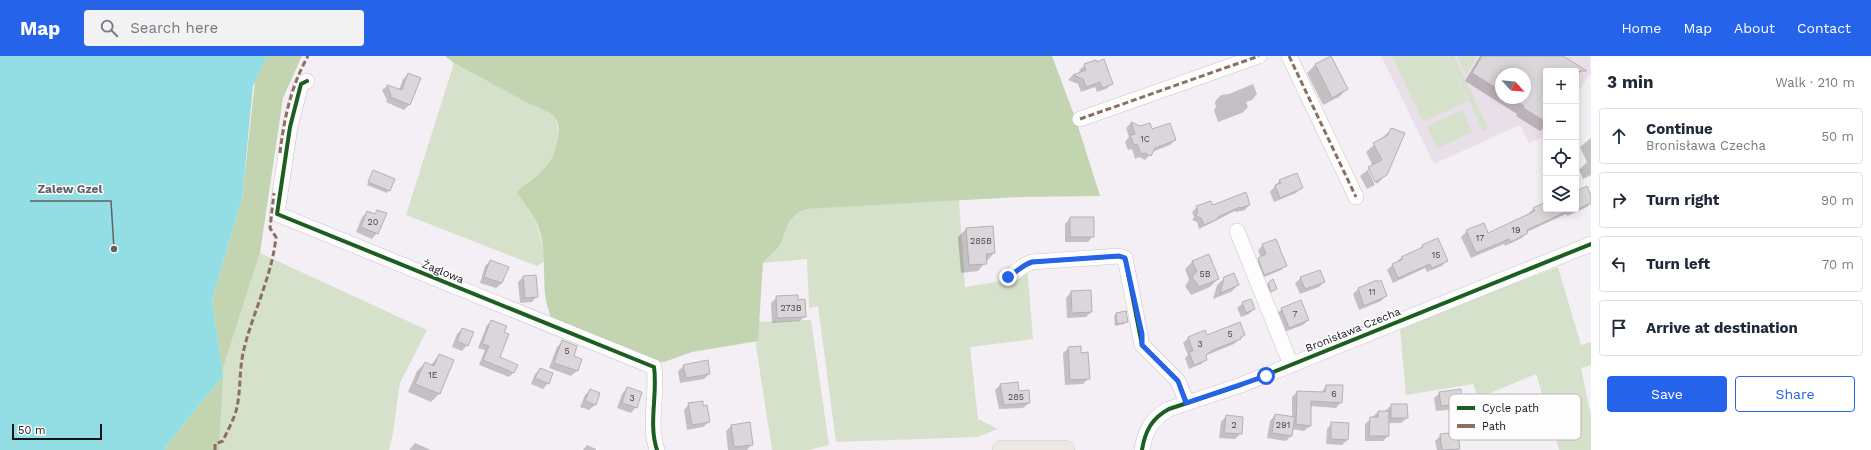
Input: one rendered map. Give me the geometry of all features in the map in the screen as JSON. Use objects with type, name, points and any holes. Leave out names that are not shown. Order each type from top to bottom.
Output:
[{"type":"main road","points":[[1002,450],[1065,450]]},
{"type":"street","points":[[1080,119],[1259,56]]},
{"type":"street","points":[[1289,56],[1356,197]]},
{"type":"street","name":"Żaglowa","points":[[308,81],[301,84],[290,127],[277,214],[654,366],[656,378],[653,418],[655,444],[657,450]]},
{"type":"street","points":[[1237,231],[1291,365]]},
{"type":"street","name":"Bronisława Czecha","points":[[1142,450],[1146,433],[1153,421],[1164,412],[1186,403],[1241,385],[1591,244]]},
{"type":"street","points":[[1008,277],[1015,274],[1024,264],[1032,262],[1119,256],[1125,258],[1142,334],[1142,345],[1178,381],[1186,403]]},
{"type":"shaded area","points":[[1381,56],[1590,56],[1591,72],[1579,90],[1579,68],[1543,68],[1543,137],[1529,143],[1520,125],[1434,164]]},
{"type":"green space","points":[[267,56],[302,56],[283,98],[260,253],[222,371],[212,299],[242,199],[255,81]]},
{"type":"green space","points":[[446,56],[1052,56],[1077,123],[1100,196],[1020,197],[807,209],[795,215],[789,223],[780,245],[763,263],[758,341],[692,352],[664,362],[654,363],[552,321],[546,300],[544,255],[539,229],[517,192],[540,172],[552,158],[558,138],[558,123],[554,116],[548,112],[530,104],[454,63]]},
{"type":"green space","points":[[1392,56],[1447,56],[1468,101],[1423,122]]},
{"type":"green space","points":[[1448,56],[1454,56],[1488,128],[1483,131]]},
{"type":"green space","points":[[1457,56],[1477,56],[1466,75]]},
{"type":"green space","points":[[454,63],[532,105],[550,113],[557,120],[557,146],[552,158],[544,169],[527,182],[522,201],[532,214],[540,236],[545,261],[537,266],[406,215]]},
{"type":"green space","points":[[1462,110],[1472,132],[1437,149],[1427,126]]},
{"type":"green space","points":[[959,200],[965,287],[1015,279],[1027,266],[1033,339],[970,347],[978,419],[998,429],[977,437],[836,442],[818,306],[809,308],[807,259],[763,263],[780,245],[789,223],[795,215],[807,209]]},
{"type":"green space","points":[[260,253],[427,330],[400,383],[389,450],[219,450],[222,371]]},
{"type":"green space","points":[[1558,267],[1581,345],[1591,342],[1591,365],[1581,368],[1591,416],[1591,450],[1559,450],[1556,440],[1581,440],[1581,394],[1542,394],[1536,374],[1488,394],[1477,394],[1473,384],[1406,395],[1400,330],[1457,305]]},
{"type":"green space","points":[[811,320],[829,445],[809,450],[772,450],[756,346],[759,322]]},
{"type":"green space","points":[[223,376],[219,450],[165,450],[166,446]]},
{"type":"water","points":[[0,56],[267,56],[253,86],[242,199],[212,299],[223,376],[166,446],[165,450],[0,450]]},
{"type":"building","points":[[1331,56],[1348,89],[1332,98],[1315,64]]},
{"type":"building","points":[[1482,56],[1563,56],[1587,71],[1579,71],[1579,68],[1543,68],[1543,120],[1523,108],[1524,106],[1521,104],[1531,104],[1531,68],[1495,68],[1495,87],[1472,73]]},
{"type":"building","points":[[1104,59],[1113,84],[1102,88],[1100,82],[1086,87],[1083,79],[1073,75],[1086,70],[1084,64],[1096,60],[1097,62]]},
{"type":"building","points":[[408,73],[421,78],[410,105],[390,97],[391,95],[387,85],[402,90]]},
{"type":"building","points":[[1131,122],[1140,126],[1150,123],[1152,129],[1170,123],[1176,140],[1155,148],[1151,156],[1145,153],[1141,154],[1137,144],[1134,145],[1130,135],[1135,134]]},
{"type":"building","points":[[1391,128],[1405,133],[1387,175],[1375,182],[1368,167],[1382,160],[1373,143],[1388,135]]},
{"type":"building","points":[[373,170],[395,179],[390,191],[368,182]]},
{"type":"building","points":[[1297,173],[1303,188],[1280,198],[1275,185],[1281,183],[1279,180]]},
{"type":"building","points":[[1587,186],[1591,196],[1591,203],[1579,209],[1579,190]]},
{"type":"building","points":[[1246,192],[1250,205],[1240,207],[1204,225],[1201,218],[1196,216],[1198,211],[1196,206],[1211,201],[1213,205]]},
{"type":"building","points":[[1543,203],[1543,212],[1566,212],[1527,230],[1528,233],[1511,242],[1509,239],[1476,253],[1466,230],[1484,223],[1488,233],[1535,211],[1533,208]]},
{"type":"building","points":[[377,210],[387,213],[378,234],[361,227],[367,211],[375,214]]},
{"type":"building","points":[[1070,217],[1094,217],[1094,237],[1070,237]]},
{"type":"building","points":[[993,226],[995,253],[986,254],[987,264],[969,265],[966,228]]},
{"type":"building","points":[[1438,238],[1448,261],[1432,268],[1430,264],[1398,278],[1392,264],[1403,259],[1401,257],[1423,247],[1422,245]]},
{"type":"building","points":[[1276,239],[1287,266],[1264,275],[1258,258],[1266,254],[1262,244]]},
{"type":"building","points":[[1209,254],[1219,279],[1199,287],[1192,277],[1197,271],[1192,261]]},
{"type":"building","points":[[490,260],[509,267],[502,283],[484,277]]},
{"type":"building","points":[[1320,270],[1325,282],[1305,289],[1300,277]]},
{"type":"building","points":[[1234,273],[1239,285],[1220,293],[1224,277]]},
{"type":"building","points":[[536,275],[538,297],[525,298],[523,276]]},
{"type":"building","points":[[1273,279],[1277,289],[1271,292],[1268,283]]},
{"type":"building","points":[[1377,280],[1378,282],[1381,280],[1387,296],[1364,306],[1358,288]]},
{"type":"building","points":[[1091,290],[1092,312],[1072,313],[1071,291]]},
{"type":"building","points":[[798,295],[798,300],[805,299],[806,317],[777,318],[776,296]]},
{"type":"building","points":[[1251,299],[1255,309],[1246,313],[1242,302]]},
{"type":"building","points":[[1301,300],[1309,320],[1289,328],[1281,308]]},
{"type":"building","points":[[1126,311],[1128,322],[1117,324],[1116,313]]},
{"type":"building","points":[[491,320],[507,326],[504,332],[509,334],[500,357],[518,365],[514,373],[483,360],[489,346],[482,344]]},
{"type":"building","points":[[1240,322],[1245,335],[1240,338],[1241,339],[1213,350],[1206,355],[1207,360],[1194,365],[1189,352],[1193,351],[1188,337],[1205,330],[1207,335]]},
{"type":"building","points":[[462,328],[474,332],[468,346],[457,341]]},
{"type":"building","points":[[562,340],[577,346],[574,356],[582,359],[578,371],[554,363]]},
{"type":"building","points":[[1081,346],[1081,353],[1088,352],[1090,379],[1070,380],[1068,347]]},
{"type":"building","points":[[439,354],[454,360],[440,394],[415,384],[425,362],[434,366]]},
{"type":"building","points":[[708,360],[710,374],[686,378],[683,365]]},
{"type":"building","points":[[540,368],[553,373],[549,384],[535,378]]},
{"type":"building","points":[[1018,382],[1019,391],[1029,390],[1030,403],[1004,405],[1000,384]]},
{"type":"building","points":[[1326,385],[1343,385],[1342,403],[1311,401],[1311,426],[1296,424],[1297,391],[1325,392]]},
{"type":"building","points":[[627,387],[642,392],[637,408],[622,403]]},
{"type":"building","points":[[590,389],[600,393],[596,405],[585,401]]},
{"type":"building","points":[[1461,389],[1461,394],[1449,394],[1449,405],[1441,406],[1439,392]]},
{"type":"building","points":[[703,401],[703,406],[707,405],[710,422],[692,425],[688,403]]},
{"type":"building","points":[[1391,404],[1407,404],[1408,418],[1391,418]]},
{"type":"building","points":[[1378,411],[1389,411],[1389,436],[1369,436],[1370,417],[1378,417]]},
{"type":"building","points":[[1275,414],[1295,417],[1292,436],[1272,433]]},
{"type":"building","points":[[1226,415],[1243,417],[1242,434],[1224,433]]},
{"type":"building","points":[[750,422],[753,445],[734,447],[731,425]]},
{"type":"building","points":[[1331,422],[1349,423],[1348,440],[1331,439]]},
{"type":"building","points":[[1449,433],[1449,440],[1459,440],[1460,449],[1442,450],[1440,434]]},
{"type":"marked path","points":[[280,153],[289,103],[297,79],[308,56]]},
{"type":"marked path","points":[[1080,119],[1259,56]]},
{"type":"marked path","points":[[1289,56],[1356,197]]},
{"type":"marked path","points":[[215,450],[215,444],[223,441],[236,411],[244,349],[271,266],[276,237],[270,228],[274,193]]},
{"type":"cycle path","points":[[307,81],[301,84],[290,127],[277,214],[654,367],[655,388],[653,429],[657,450]]},
{"type":"cycle path","points":[[1142,450],[1145,437],[1150,426],[1158,417],[1169,409],[1241,385],[1591,244]]},
{"type":"cycle path","points":[[1008,277],[1032,262],[1119,256],[1125,258],[1142,345],[1178,381],[1187,403]]},
{"type":"place","name":"Zalew Gzel","points":[[114,249]]},
{"type":"route","points":[[1008,277],[1015,274],[1024,264],[1032,262],[1119,256],[1125,258],[1142,334],[1142,345],[1171,372],[1178,381],[1185,395],[1186,403],[1266,376]]}]
